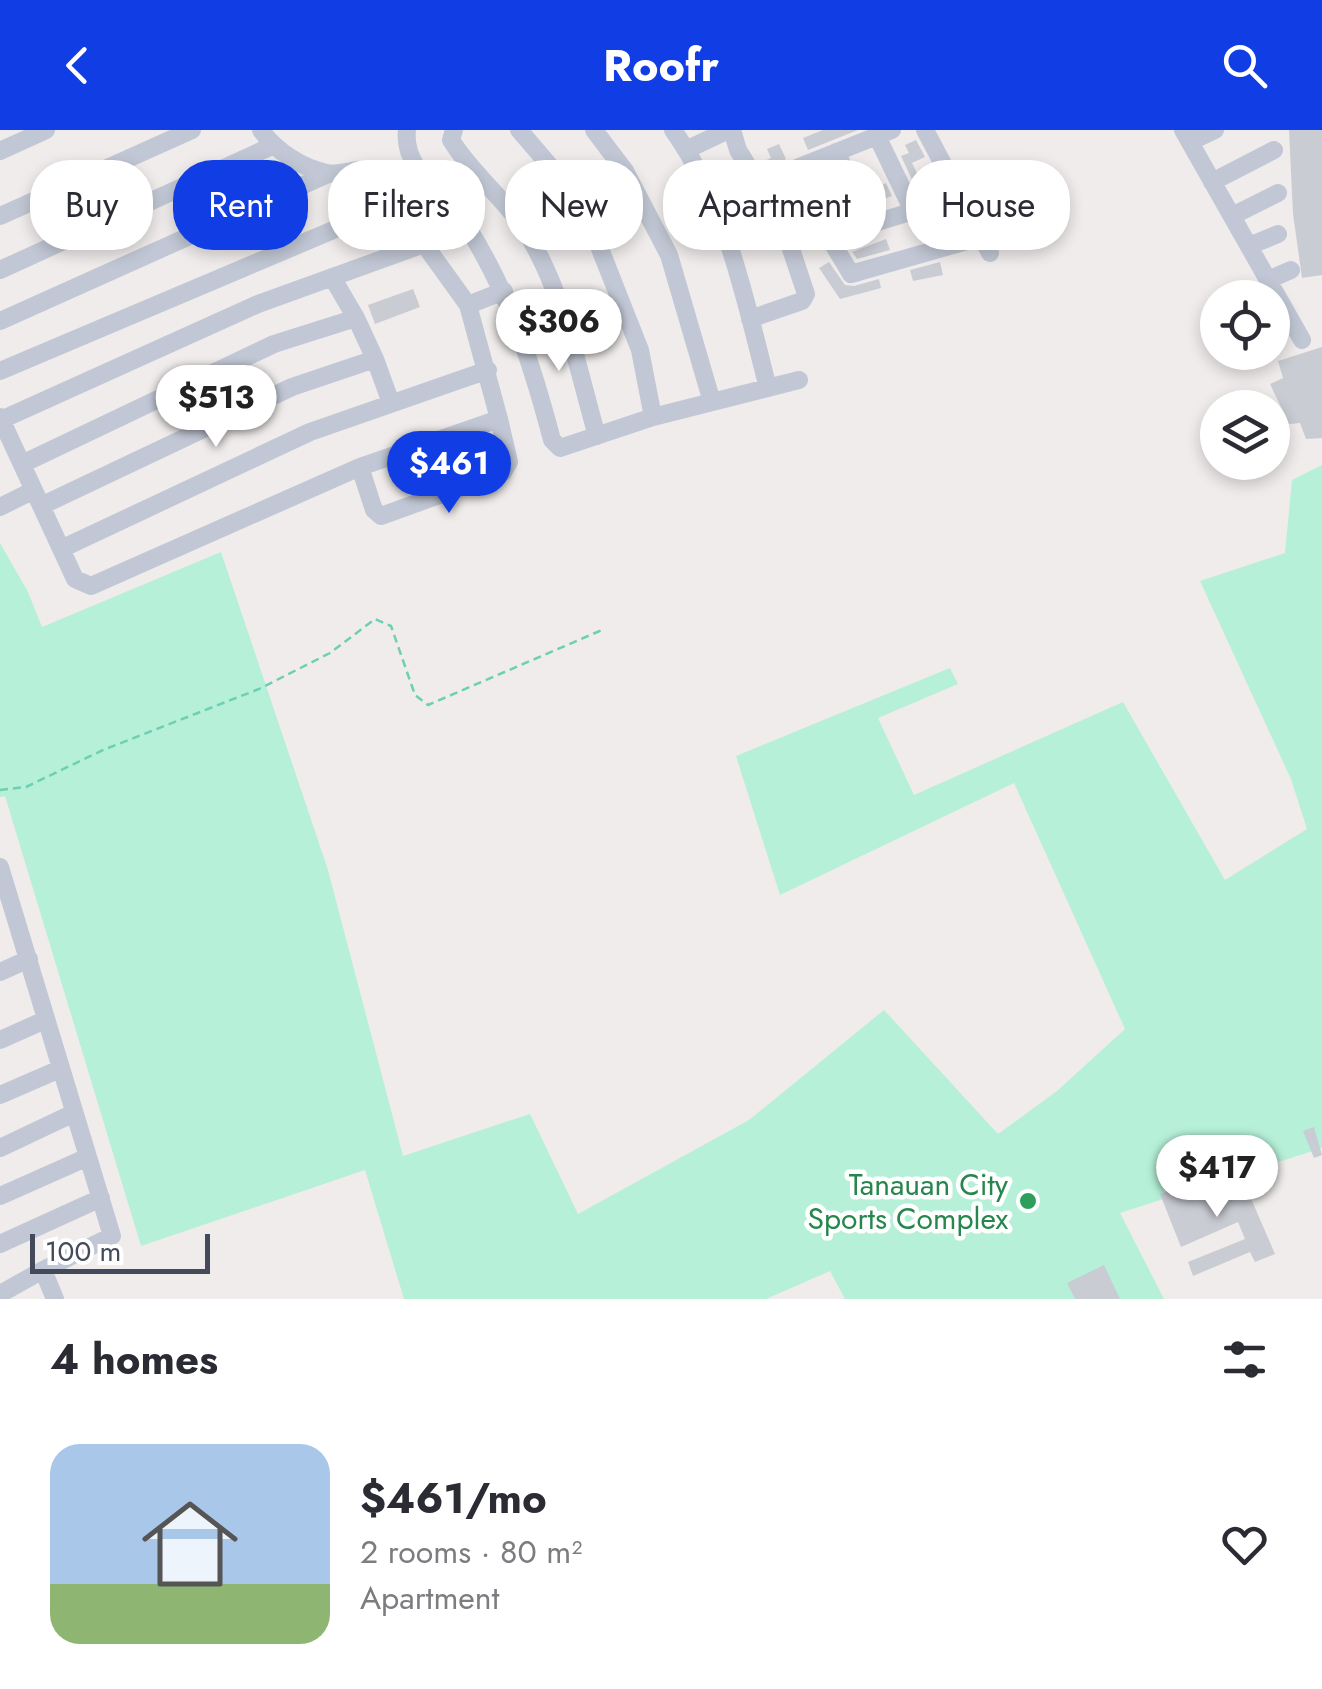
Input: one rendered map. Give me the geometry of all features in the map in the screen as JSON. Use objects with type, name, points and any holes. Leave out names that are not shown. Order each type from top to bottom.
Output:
[{"type":"street","points":[[0,152],[46,130]]},
{"type":"street","points":[[0,216],[192,130]]},
{"type":"street","points":[[261,130],[272,146],[328,174]]},
{"type":"street","points":[[407,130],[409,158],[464,223],[504,292],[531,360],[554,445],[560,448],[653,417],[799,380]]},
{"type":"street","points":[[454,130],[452,140],[464,161],[524,229],[558,298],[596,436]]},
{"type":"street","points":[[520,130],[591,226],[640,350],[653,417]]},
{"type":"street","points":[[594,130],[625,171],[669,256],[712,402]]},
{"type":"street","points":[[672,130],[686,150],[722,225],[768,388]]},
{"type":"street","points":[[686,150],[730,130],[782,222],[806,294],[802,302],[750,319]]},
{"type":"street","points":[[925,130],[941,160]]},
{"type":"street","points":[[1215,130],[1186,136],[1268,280],[1291,270]]},
{"type":"street","points":[[816,160],[884,133],[906,192]]},
{"type":"street","points":[[0,270],[272,146]]},
{"type":"street","points":[[1212,182],[1274,150]]},
{"type":"street","points":[[836,152],[840,160]]},
{"type":"street","points":[[0,320],[328,174]]},
{"type":"street","points":[[1232,216],[1278,193]]},
{"type":"street","points":[[0,371],[328,232]]},
{"type":"street","points":[[1249,246],[1278,234]]},
{"type":"street","points":[[407,250],[258,304],[2,427],[75,579],[91,586],[360,467],[499,419]]},
{"type":"street","points":[[360,467],[374,510],[381,516],[504,472],[509,462],[488,370],[468,306],[428,250]]},
{"type":"street","points":[[836,250],[851,274],[963,250]]},
{"type":"street","points":[[332,277],[376,359],[391,404]]},
{"type":"street","points":[[468,306],[504,292]]},
{"type":"street","points":[[22,464],[274,344],[356,318]]},
{"type":"street","points":[[1290,319],[1302,340]]},
{"type":"street","points":[[0,507],[38,498],[292,388],[376,359]]},
{"type":"street","points":[[61,549],[310,432],[488,370]]},
{"type":"street","points":[[0,869],[7,921],[29,959],[112,1236],[0,1294]]},
{"type":"street","points":[[0,972],[29,959]]},
{"type":"street","points":[[0,1040],[46,1020]]},
{"type":"street","points":[[0,1095],[60,1069]]},
{"type":"street","points":[[0,1148],[74,1114]]},
{"type":"street","points":[[0,1196],[88,1157]]},
{"type":"street","points":[[0,1244],[101,1198]]},
{"type":"street","points":[[43,1270],[55,1299]]},
{"type":"path","points":[[0,790],[26,787],[102,750],[259,689],[330,653],[375,620],[392,626],[414,695],[428,705],[602,630]]},
{"type":"green space","points":[[1322,465],[1322,1148],[1120,1213],[1164,1299],[845,1299],[830,1271],[766,1299],[404,1299],[365,1170],[141,1246],[5,796],[0,797],[0,543],[28,592],[42,627],[221,552],[328,870],[403,1156],[530,1114],[578,1214],[749,1120],[884,1010],[998,1134],[1057,1091],[1125,1029],[1014,783],[780,895],[736,756],[950,668],[958,684],[878,718],[914,795],[1123,702],[1225,880],[1307,829],[1291,779],[1200,581],[1285,553],[1292,480]]},
{"type":"building","points":[[823,130],[858,130],[808,150],[803,138]]},
{"type":"building","points":[[1289,130],[1322,130],[1322,275],[1302,278],[1293,214]]},
{"type":"building","points":[[916,140],[925,157],[906,160],[906,167],[901,156],[909,153],[905,145]]},
{"type":"building","points":[[779,144],[786,159],[767,160],[771,158],[767,149]]},
{"type":"building","points":[[886,239],[890,250],[857,259],[852,252],[886,250]]},
{"type":"building","points":[[829,262],[845,285],[879,279],[881,288],[840,299],[819,268]]},
{"type":"building","points":[[940,262],[943,275],[913,281],[910,270]]},
{"type":"building","points":[[413,289],[420,307],[375,324],[368,305]]},
{"type":"building","points":[[1322,347],[1322,438],[1306,439],[1300,423],[1290,424],[1290,390],[1273,390],[1270,384],[1283,378],[1281,370],[1290,370],[1290,357]]},
{"type":"building","points":[[1314,1127],[1322,1155],[1314,1158],[1303,1131]]},
{"type":"building","points":[[1239,1171],[1275,1254],[1255,1262],[1250,1252],[1193,1276],[1188,1262],[1245,1239],[1238,1222],[1181,1247],[1160,1194],[1179,1187],[1181,1191],[1209,1179],[1211,1183]]},
{"type":"building","points":[[1104,1265],[1120,1299],[1075,1299],[1067,1283]]},
{"type":"place","name":"Tanauan City Sports Complex","points":[[1028,1201]]}]
